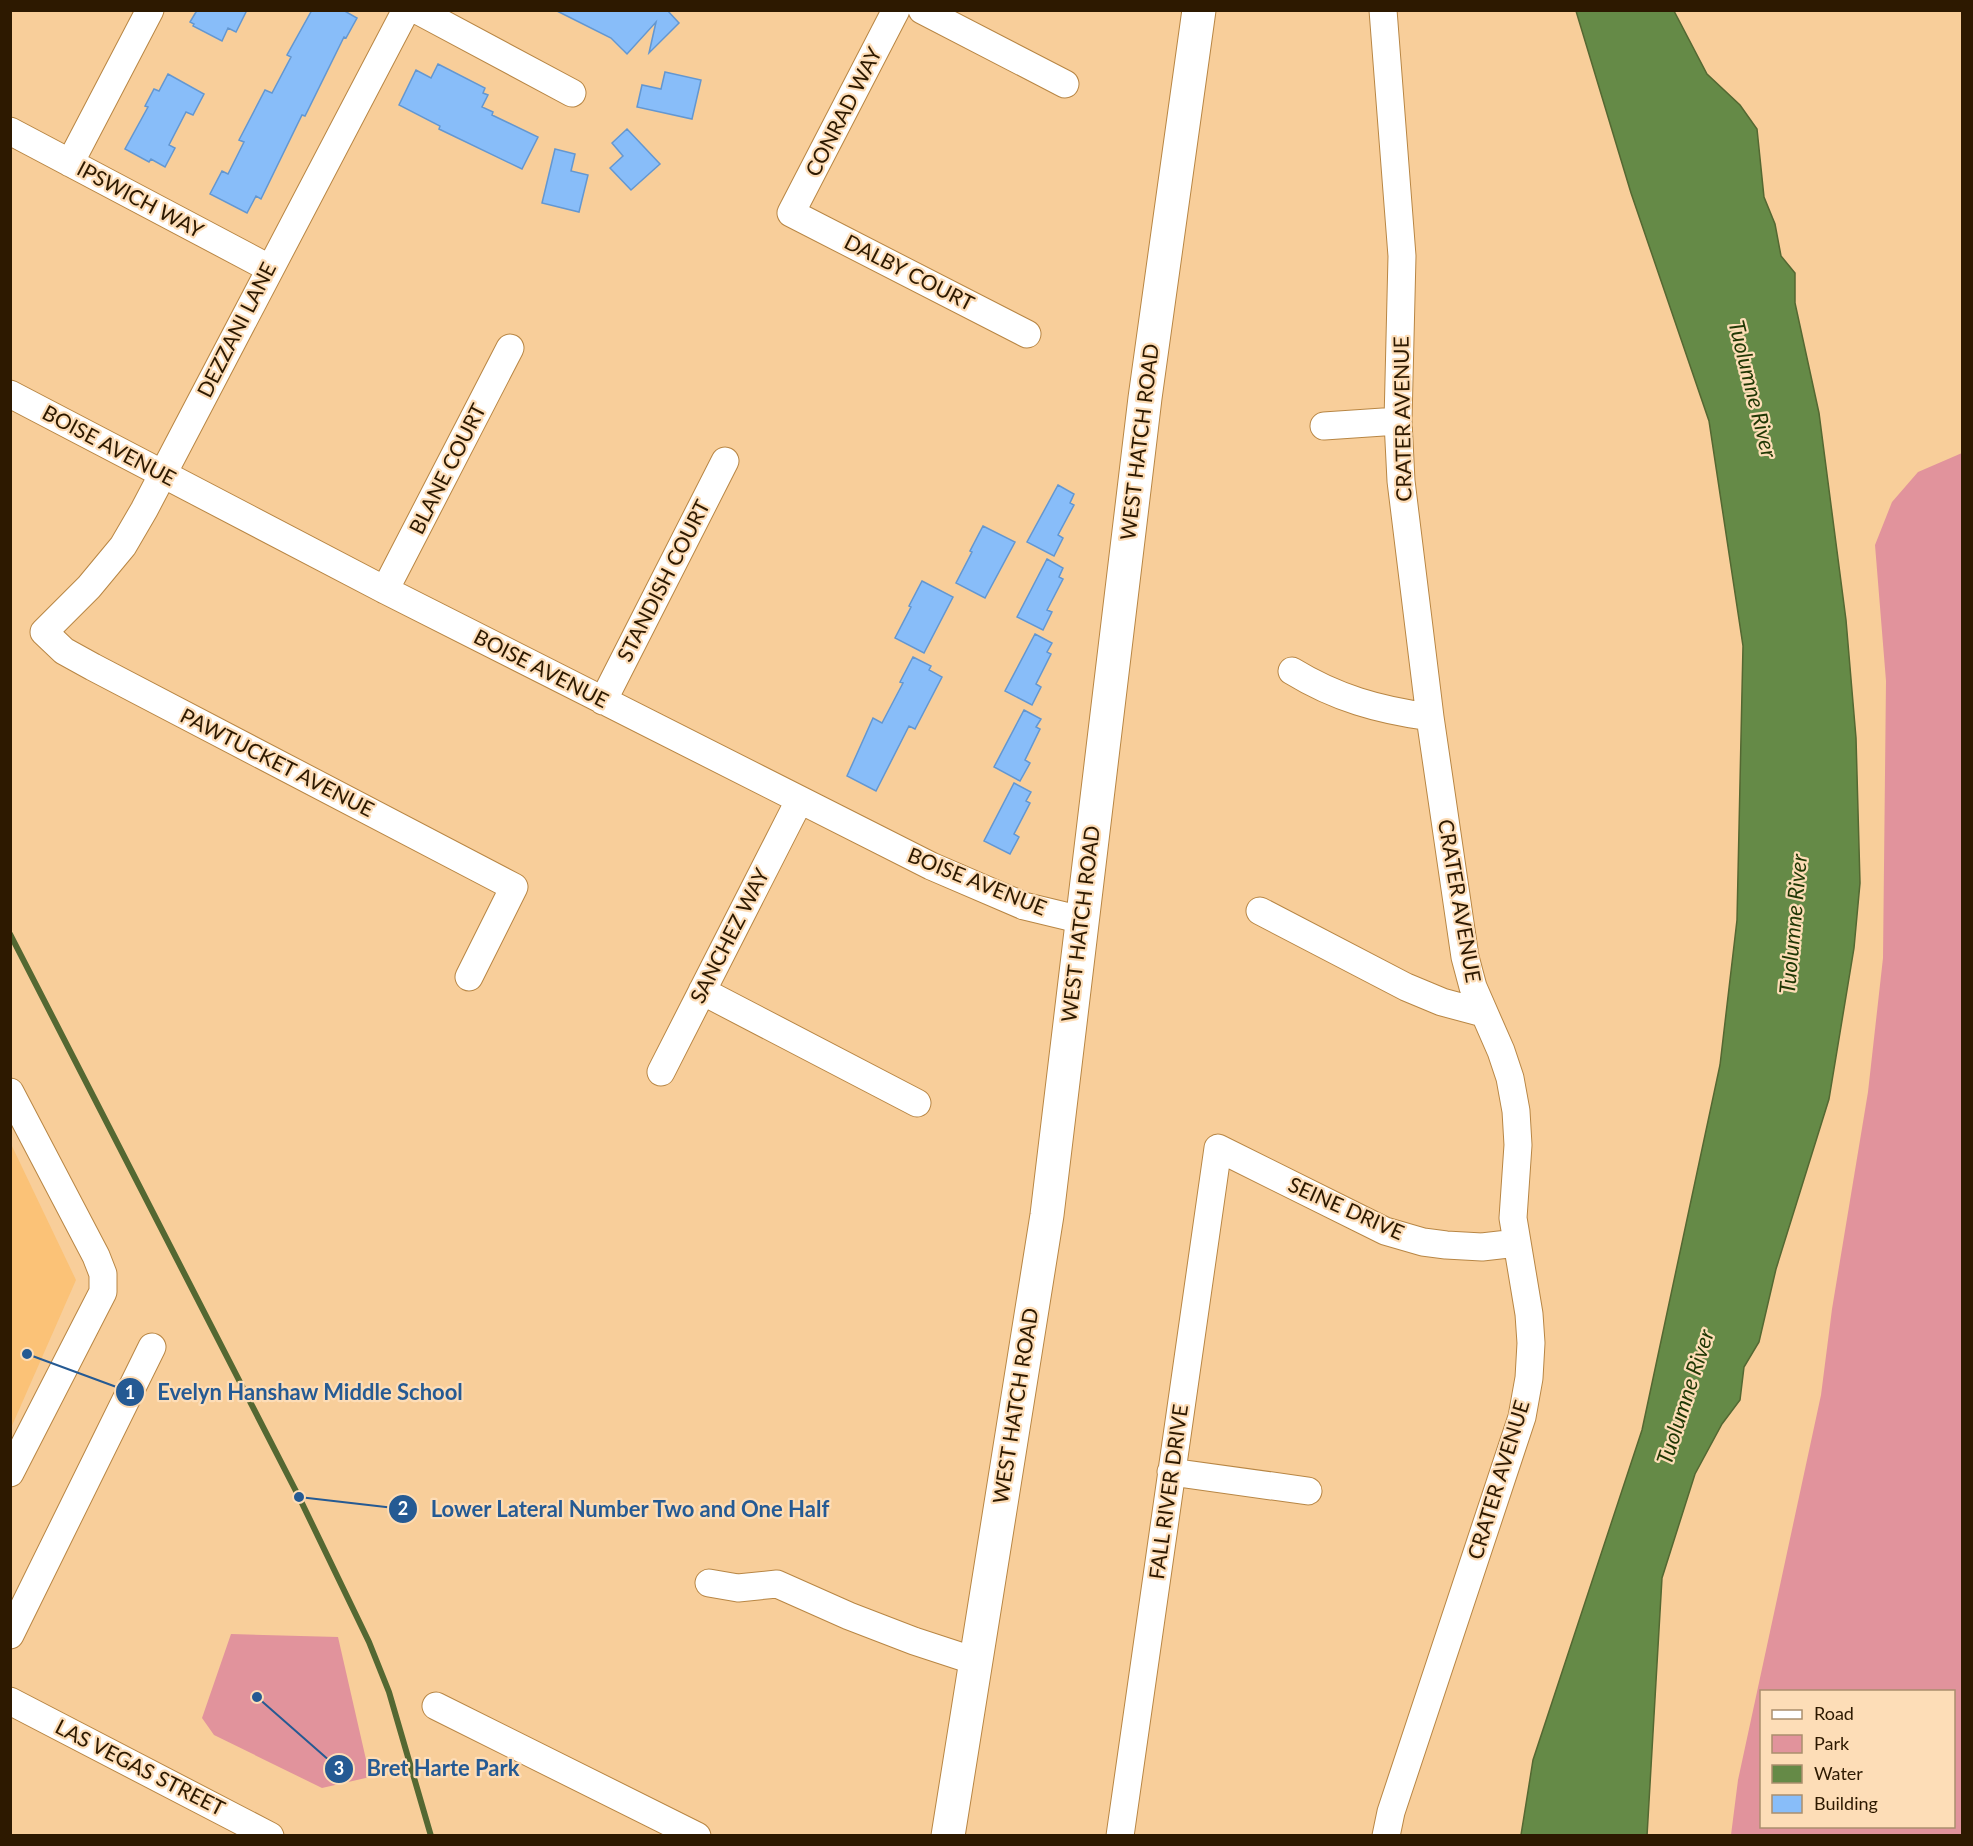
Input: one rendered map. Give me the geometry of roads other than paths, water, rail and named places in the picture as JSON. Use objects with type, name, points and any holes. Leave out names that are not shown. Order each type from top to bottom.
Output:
[{"type":"main road","name":"WEST HATCH ROAD","points":[[948,1836],[1047,1215],[1147,386],[1199,10]]},
{"type":"street","points":[[70,163],[150,10]]},
{"type":"street","name":"DEZZANI LANE","points":[[44,632],[89,587],[123,546],[406,10]]},
{"type":"street","points":[[417,10],[573,93]]},
{"type":"street","name":"CONRAD WAY","points":[[791,213],[896,10]]},
{"type":"street","points":[[922,10],[1065,84]]},
{"type":"street","name":"CRATER AVENUE","points":[[1383,10],[1402,256],[1398,421],[1401,481],[1430,717],[1465,957],[1483,1013],[1501,1050],[1510,1078],[1516,1111],[1518,1145],[1513,1218],[1529,1314],[1531,1343],[1529,1378],[1522,1417],[1391,1812],[1386,1836]]},
{"type":"street","name":"IPSWICH WAY","points":[[10,131],[269,268]]},
{"type":"street","name":"DALBY COURT","points":[[791,213],[1027,334]]},
{"type":"street","name":"BLANE COURT","points":[[385,590],[510,348]]},
{"type":"street","name":"BOISE AVENUE","points":[[10,394],[385,590],[799,801],[979,888],[1024,906],[1082,920]]},
{"type":"street","points":[[1324,426],[1398,421]]},
{"type":"street","name":"STANDISH COURT","points":[[603,701],[725,461]]},
{"type":"street","name":"PAWTUCKET AVENUE","points":[[44,632],[64,651],[93,667],[514,887],[469,977]]},
{"type":"street","points":[[1292,671],[1316,686],[1358,703],[1430,717]]},
{"type":"street","name":"SANCHEZ WAY","points":[[661,1072],[799,801]]},
{"type":"street","points":[[1260,911],[1406,987],[1442,1002],[1483,1013]]},
{"type":"street","points":[[702,991],[917,1102]]},
{"type":"street","points":[[10,1092],[96,1256],[103,1274],[103,1292],[10,1473]]},
{"type":"street","name":"SEINE DRIVE","points":[[1218,1148],[1385,1231],[1424,1242],[1446,1245],[1482,1247],[1517,1243]]},
{"type":"street","name":"FALL RIVER DRIVE","points":[[1120,1836],[1218,1148]]},
{"type":"street","points":[[10,1635],[152,1347]]},
{"type":"street","points":[[1172,1472],[1308,1491]]},
{"type":"street","points":[[709,1583],[738,1588],[777,1584],[849,1616],[975,1661]]},
{"type":"street","name":"LAS VEGAS STREET","points":[[10,1701],[270,1836]]},
{"type":"street","points":[[436,1706],[697,1836]]},
{"type":"water","name":"Tuolumne River","points":[[1576,11],[1674,11],[1707,74],[1740,105],[1757,129],[1764,197],[1775,224],[1781,256],[1795,273],[1795,303],[1819,413],[1846,620],[1856,738],[1860,883],[1854,948],[1829,1099],[1776,1269],[1759,1342],[1744,1367],[1740,1400],[1722,1424],[1695,1474],[1662,1578],[1647,1836],[1521,1835],[1533,1760],[1642,1430],[1720,1065],[1737,920],[1743,646],[1709,421],[1631,193]]},
{"type":"waterway","points":[[10,934],[299,1497],[369,1642],[389,1692],[431,1836]]},
{"type":"place","name":"Evelyn Hanshaw Middle School","points":[[27,1354]]},
{"type":"place","name":"Lower Lateral Number Two and One Half","points":[[299,1497]]},
{"type":"place","name":"Bret Harte Park","points":[[257,1697]]}]
